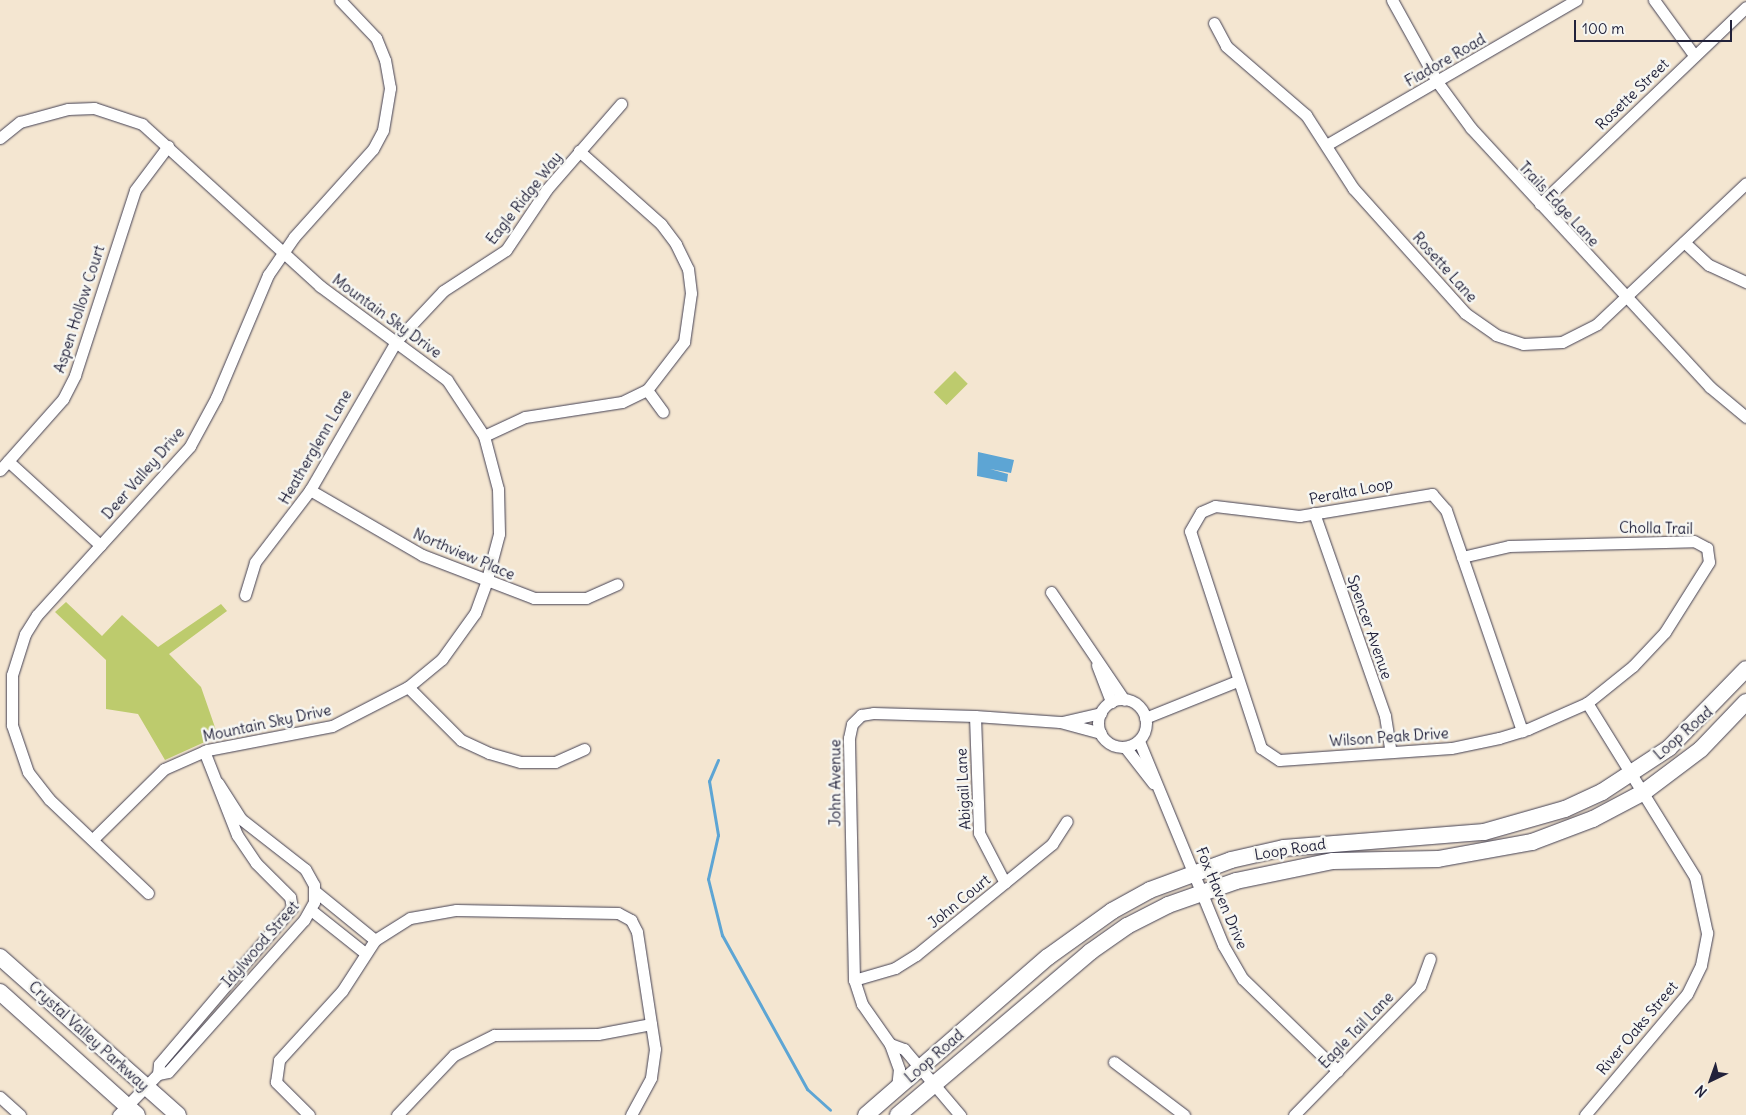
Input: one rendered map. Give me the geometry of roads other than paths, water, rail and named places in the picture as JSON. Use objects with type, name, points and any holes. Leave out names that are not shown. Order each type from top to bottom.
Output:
[{"type":"street","name":"Deer Valley Drive","points":[[148,893],[94,839],[49,799],[28,772],[17,747],[5,707],[12,675],[26,634],[100,545],[198,434],[268,275],[282,253],[373,149],[388,110],[387,70],[376,38],[340,0]]},
{"type":"street","name":"Trails Edge Lane","points":[[1392,0],[1438,83],[1471,128],[1625,297],[1732,406],[1746,417]]},
{"type":"street","name":"Fiadore Road","points":[[1328,144],[1438,83],[1576,0]]},
{"type":"street","points":[[1654,0],[1694,55]]},
{"type":"street","name":"Rosette Street","points":[[1540,204],[1694,55],[1746,8]]},
{"type":"street","name":"Rosette Lane","points":[[1214,23],[1226,46],[1306,115],[1328,144],[1353,188],[1465,313],[1496,336],[1523,344],[1562,342],[1597,324],[1746,183]]},
{"type":"street","name":"Eagle Ridge Way","points":[[397,340],[436,297],[506,250],[580,150],[622,104]]},
{"type":"street","name":"Mountain Sky Drive","points":[[0,138],[20,122],[46,112],[94,108],[142,124],[282,253],[447,380],[484,436],[498,490],[499,534],[486,583],[460,637],[408,687],[332,726],[204,751],[164,769],[94,839]]},
{"type":"street","name":"Aspen Hollow Court","points":[[4,465],[62,400],[75,375],[135,190],[168,146]]},
{"type":"street","points":[[484,436],[525,417],[622,402],[647,390],[684,342],[691,318],[688,269],[661,224],[580,150]]},
{"type":"street","points":[[1684,242],[1709,265],[1746,282]]},
{"type":"street","name":"Heatherglenn Lane","points":[[245,595],[255,562],[310,490],[397,340]]},
{"type":"street","points":[[647,390],[664,412]]},
{"type":"street","points":[[1732,406],[1746,403]]},
{"type":"street","points":[[4,465],[100,545]]},
{"type":"street","name":"Northview Place","points":[[310,490],[422,555],[486,583],[554,601],[586,598],[617,584]]},
{"type":"street","name":"Peralta Loop","points":[[1237,681],[1190,539],[1193,524],[1201,512],[1215,506],[1286,515],[1314,514],[1432,494],[1443,504],[1522,731]]},
{"type":"street","name":"Spencer Avenue","points":[[1314,514],[1385,716],[1391,752]]},
{"type":"street","name":"Cholla Trail","points":[[1462,557],[1510,546],[1694,541],[1707,548],[1709,562],[1665,632],[1633,666],[1587,703]]},
{"type":"street","points":[[1051,592],[1089,644],[1124,700]]},
{"type":"street","points":[[1089,644],[1111,702]]},
{"type":"street","name":"Loop Road","points":[[866,1115],[1081,932],[1150,890],[1194,872],[1310,844],[1484,832],[1565,809],[1632,774],[1689,732],[1746,670]]},
{"type":"street","points":[[1145,718],[1237,681]]},
{"type":"street","name":"Wilson Peak Drive","points":[[1237,681],[1261,748],[1269,757],[1451,748],[1522,731],[1587,703]]},
{"type":"street","points":[[408,687],[462,740],[489,754],[521,762],[555,762],[584,750]]},
{"type":"street","points":[[1124,700],[1138,705],[1145,718],[1138,741],[1125,747],[1108,742],[1101,733],[1101,713],[1111,702],[1124,700]]},
{"type":"street","name":"Loop Road","points":[[898,1115],[1126,926],[1202,892],[1270,872],[1333,861],[1438,859],[1532,842],[1593,819],[1644,792],[1701,749],[1746,702]]},
{"type":"street","name":"River Oaks Street","points":[[1585,1115],[1687,994],[1706,948],[1706,915],[1695,877],[1587,703]]},
{"type":"street","name":"John Avenue","points":[[897,1088],[899,1069],[890,1044],[862,1004],[854,980],[849,738],[852,724],[861,715],[873,713],[975,716],[1060,722],[1101,733]]},
{"type":"street","name":"John Avenue","points":[[1060,722],[1101,713]]},
{"type":"street","name":"Abigail Lane","points":[[975,716],[979,833],[1005,883]]},
{"type":"street","name":"Fox Haven Drive","points":[[1138,741],[1223,945],[1244,979],[1338,1071]]},
{"type":"street","name":"Fox Haven Drive","points":[[1125,747],[1159,790]]},
{"type":"street","name":"Idylwood Street","points":[[127,1113],[158,1074],[159,1064],[292,908],[290,897],[246,850],[204,751]]},
{"type":"street","name":"Idylwood Street","points":[[158,1074],[168,1072],[311,910],[316,892],[305,869],[241,820],[218,783]]},
{"type":"street","name":"John Court","points":[[854,980],[905,963],[1052,844],[1067,820]]},
{"type":"street","points":[[316,892],[375,940]]},
{"type":"street","points":[[311,910],[365,953]]},
{"type":"street","points":[[309,1115],[284,1092],[274,1071],[279,1060],[342,991],[375,940],[395,925],[433,912],[618,913],[637,932],[655,1049],[651,1078],[634,1114]]},
{"type":"street","name":"Crystal Valley Parkway","points":[[0,957],[178,1115]]},
{"type":"street","name":"Eagle Tail Lane","points":[[1294,1115],[1420,986],[1430,959]]},
{"type":"street","name":"Crystal Valley Parkway","points":[[0,992],[127,1113]]},
{"type":"street","points":[[397,1115],[454,1055],[494,1035],[598,1034],[651,1024]]},
{"type":"street","name":"John Avenue","points":[[890,1044],[904,1049],[920,1068]]},
{"type":"street","points":[[1114,1062],[1184,1115]]},
{"type":"street","points":[[920,1068],[960,1115]]},
{"type":"street","points":[[0,1097],[20,1115]]},
{"type":"water","points":[[978,452],[1014,460],[1011,473],[990,469],[1008,474],[1007,482],[977,476]]},
{"type":"waterway","points":[[718,760],[709,781],[718,835],[708,879],[722,935],[807,1089],[830,1110]]}]
